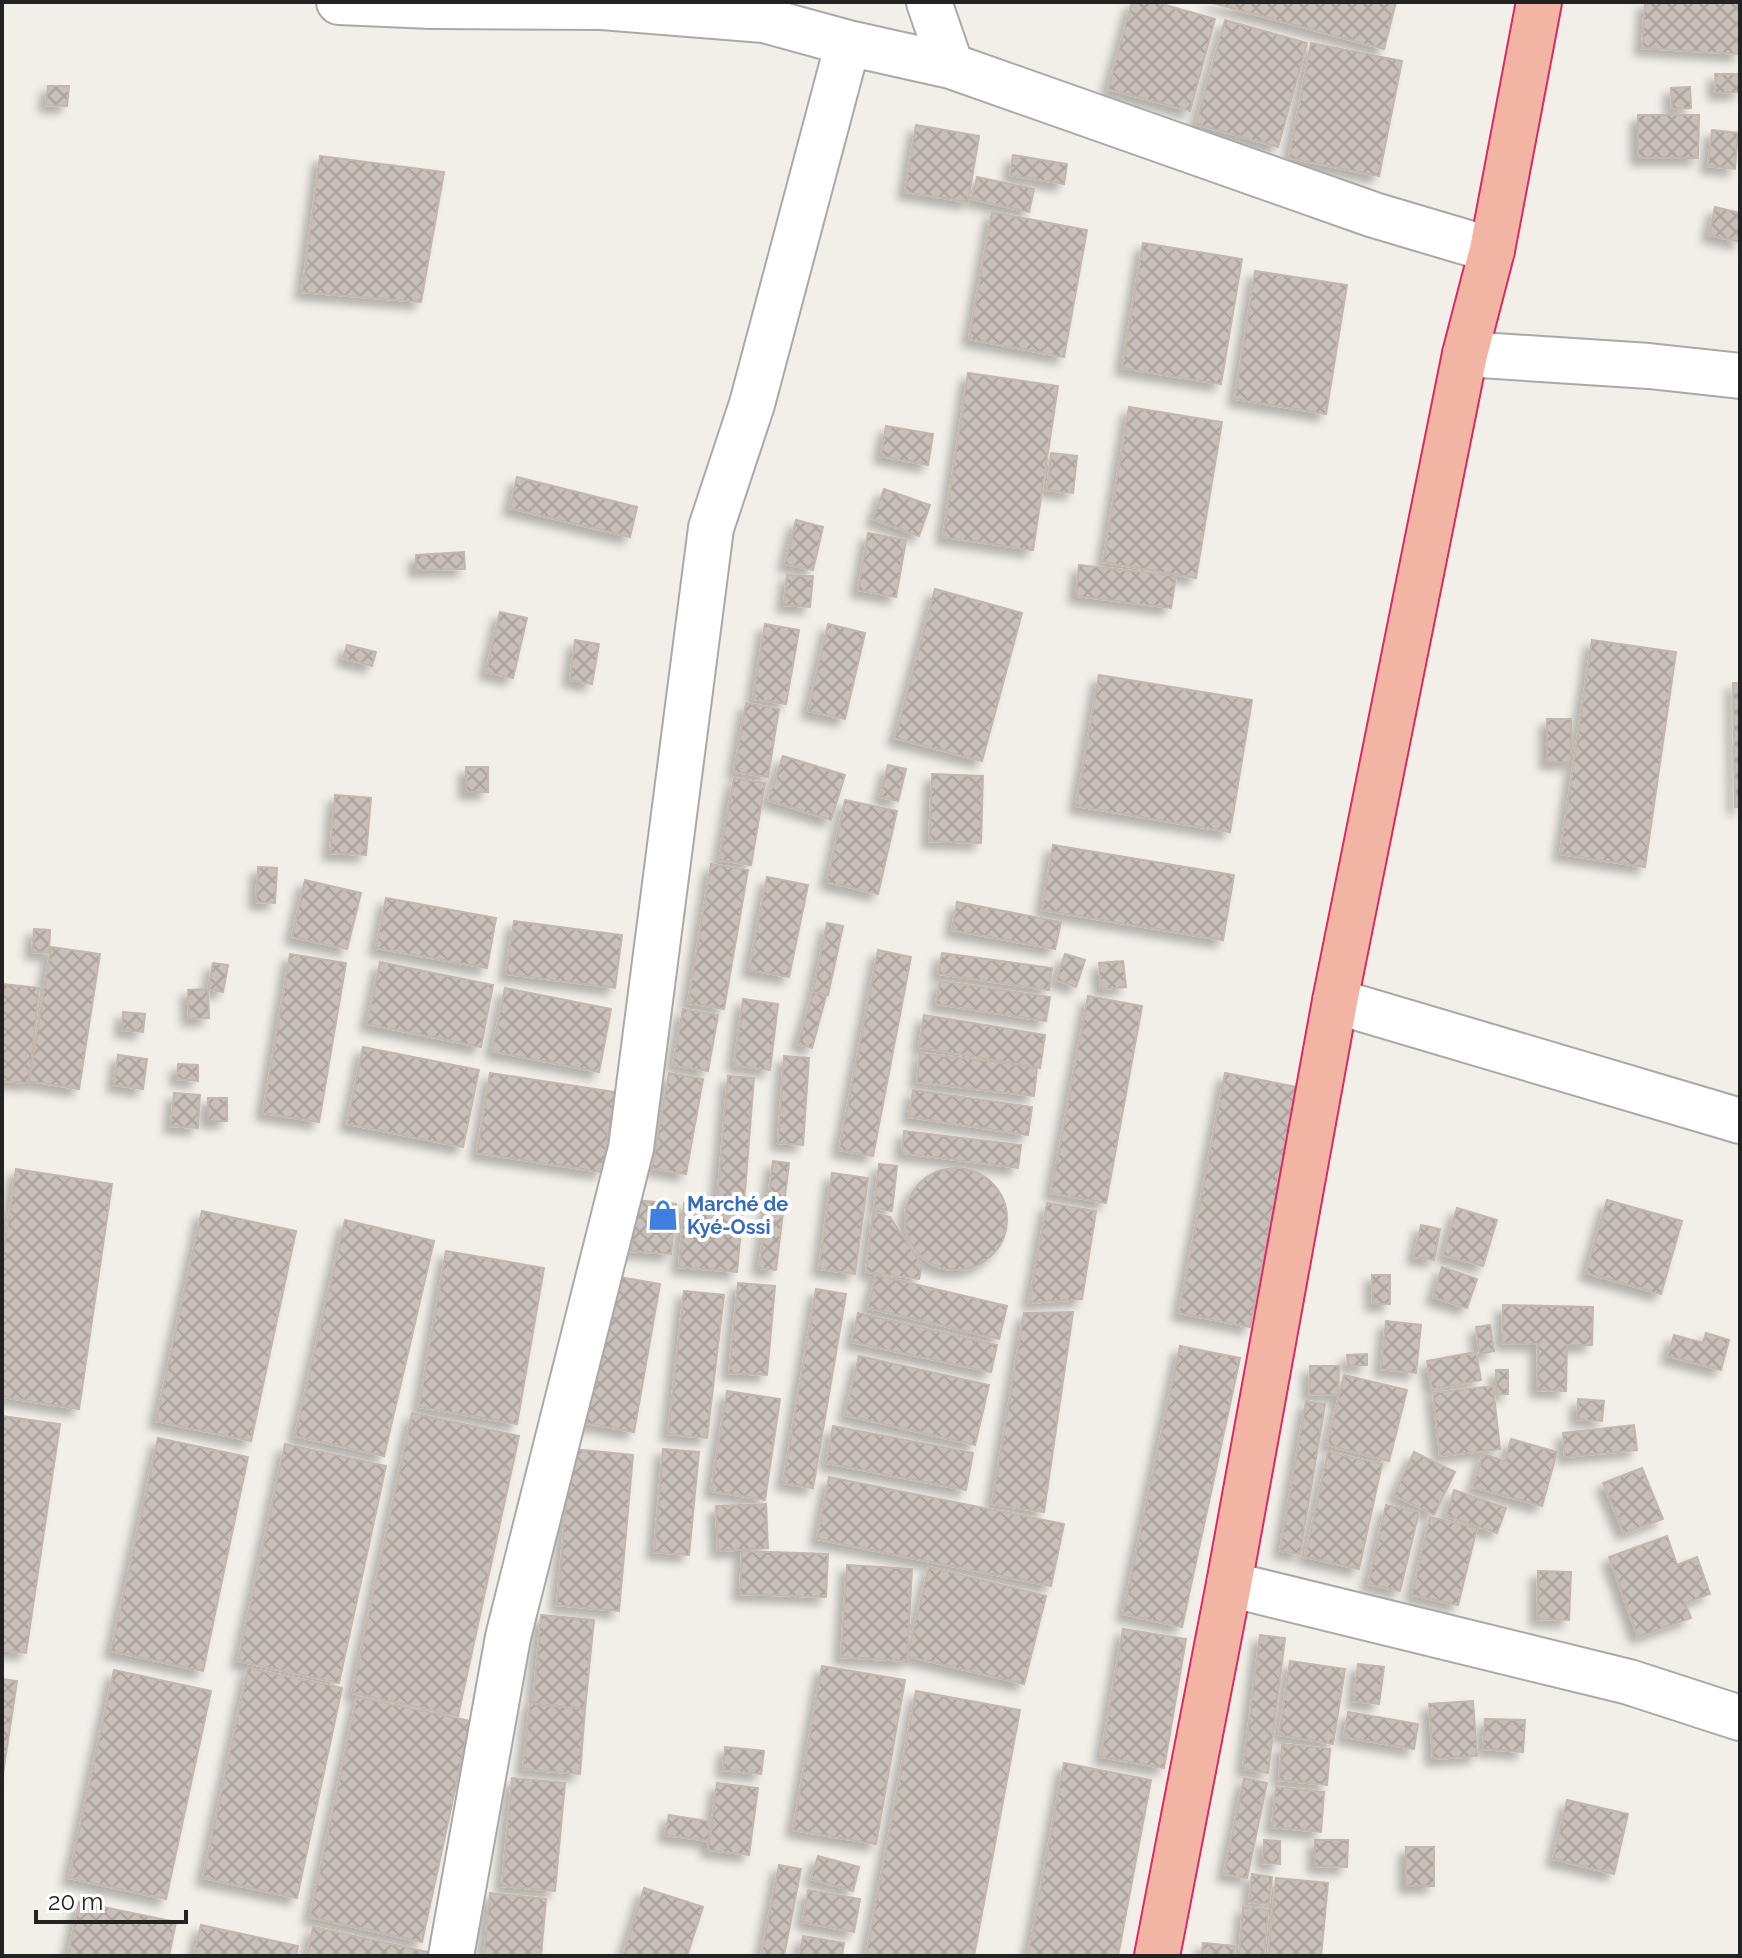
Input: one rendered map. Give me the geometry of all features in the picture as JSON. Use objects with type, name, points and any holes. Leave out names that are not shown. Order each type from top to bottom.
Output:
[{"type":"highway","points":[[1157,1956],[1229,1584],[1335,1001],[1465,354],[1492,250],[1539,2]]},
{"type":"street","points":[[339,2],[758,11],[848,43],[951,66],[1374,215],[1492,250]]},
{"type":"street","points":[[929,2],[951,66]]},
{"type":"street","points":[[451,1956],[508,1637],[631,1148],[711,528],[752,404],[848,43]]},
{"type":"street","points":[[1465,354],[1649,366],[1740,376]]},
{"type":"street","points":[[1335,1001],[1740,1121]]},
{"type":"street","points":[[1229,1584],[1629,1682],[1740,1718]]},
{"type":"building","points":[[1132,2],[1155,2],[1215,19],[1190,111],[1108,89]]},
{"type":"building","points":[[1209,2],[1396,2],[1384,49]]},
{"type":"building","points":[[1645,2],[1740,2],[1740,54],[1642,48]]},
{"type":"building","points":[[1225,20],[1307,43],[1278,147],[1196,124]]},
{"type":"building","points":[[1311,43],[1402,61],[1379,176],[1289,158]]},
{"type":"building","points":[[1715,74],[1740,74],[1740,92],[1716,93]]},
{"type":"building","points":[[48,86],[69,86],[67,106],[46,105]]},
{"type":"building","points":[[1690,87],[1691,108],[1672,109],[1671,88]]},
{"type":"building","points":[[1638,115],[1699,115],[1698,158],[1638,158]]},
{"type":"building","points":[[916,125],[979,136],[968,202],[905,192]]},
{"type":"building","points":[[1712,130],[1738,133],[1735,169],[1708,166]]},
{"type":"building","points":[[1013,155],[1067,164],[1064,184],[1010,175]]},
{"type":"building","points":[[320,156],[444,172],[421,302],[302,292]]},
{"type":"building","points":[[977,177],[1034,189],[1029,212],[972,199]]},
{"type":"building","points":[[1715,207],[1740,213],[1740,242],[1709,235]]},
{"type":"building","points":[[992,212],[1087,230],[1064,357],[969,339]]},
{"type":"building","points":[[1143,243],[1242,259],[1221,384],[1122,368]]},
{"type":"building","points":[[1255,271],[1347,285],[1326,414],[1235,399]]},
{"type":"building","points":[[968,373],[1058,386],[1033,550],[943,537]]},
{"type":"building","points":[[1129,407],[1222,422],[1196,578],[1103,562]]},
{"type":"building","points":[[886,426],[933,434],[928,465],[881,456]]},
{"type":"building","points":[[1051,453],[1077,456],[1073,493],[1047,490]]},
{"type":"building","points":[[517,477],[637,507],[630,537],[510,508]]},
{"type":"building","points":[[884,489],[930,505],[919,536],[873,519]]},
{"type":"building","points":[[796,520],[823,527],[813,570],[785,564]]},
{"type":"building","points":[[868,533],[906,540],[896,597],[858,590]]},
{"type":"building","points":[[464,552],[465,569],[416,570],[416,555]]},
{"type":"building","points":[[1079,565],[1176,576],[1171,608],[1076,596]]},
{"type":"building","points":[[787,575],[813,576],[810,607],[784,605]]},
{"type":"building","points":[[935,589],[1022,613],[982,761],[895,738]]},
{"type":"building","points":[[500,612],[527,618],[513,678],[486,672]]},
{"type":"building","points":[[765,624],[799,630],[786,704],[753,699]]},
{"type":"building","points":[[828,624],[865,633],[845,719],[808,711]]},
{"type":"building","points":[[575,640],[599,644],[592,684],[570,680]]},
{"type":"building","points":[[1592,640],[1676,652],[1645,867],[1560,854]]},
{"type":"building","points":[[347,645],[376,652],[372,666],[343,658]]},
{"type":"building","points":[[1099,675],[1252,700],[1230,832],[1076,806]]},
{"type":"building","points":[[1733,683],[1740,683],[1740,807],[1735,807]]},
{"type":"building","points":[[746,703],[779,709],[768,777],[734,772]]},
{"type":"building","points":[[1547,719],[1571,719],[1571,762],[1547,762]]},
{"type":"building","points":[[783,756],[845,775],[831,820],[768,800]]},
{"type":"building","points":[[888,765],[906,769],[898,801],[880,797]]},
{"type":"building","points":[[466,767],[488,767],[488,792],[466,792]]},
{"type":"building","points":[[932,774],[983,776],[981,843],[929,841]]},
{"type":"building","points":[[734,778],[765,783],[751,865],[719,860]]},
{"type":"building","points":[[335,795],[371,798],[366,855],[330,853]]},
{"type":"building","points":[[845,800],[897,811],[878,894],[827,882]]},
{"type":"building","points":[[1053,845],[1234,875],[1223,940],[1042,910]]},
{"type":"building","points":[[711,864],[748,870],[724,1009],[688,1003]]},
{"type":"building","points":[[258,867],[277,868],[275,903],[256,902]]},
{"type":"building","points":[[767,877],[808,885],[789,977],[749,970]]},
{"type":"building","points":[[305,880],[361,893],[347,949],[292,937]]},
{"type":"building","points":[[386,898],[496,918],[487,968],[376,948]]},
{"type":"building","points":[[957,902],[1061,922],[1055,949],[952,930]]},
{"type":"building","points":[[514,921],[622,935],[615,988],[506,974]]},
{"type":"building","points":[[827,923],[843,926],[828,995],[813,992]]},
{"type":"building","points":[[34,929],[50,930],[49,953],[32,952]]},
{"type":"building","points":[[51,947],[100,954],[79,1089],[29,1081]]},
{"type":"building","points":[[878,950],[911,957],[873,1156],[839,1150]]},
{"type":"building","points":[[942,953],[1052,968],[1049,990],[938,974]]},
{"type":"building","points":[[290,954],[346,963],[319,1122],[263,1113]]},
{"type":"building","points":[[1065,954],[1085,960],[1076,987],[1056,980]]},
{"type":"building","points":[[1123,961],[1126,987],[1101,989],[1099,963]]},
{"type":"building","points":[[380,962],[493,985],[481,1047],[367,1024]]},
{"type":"building","points":[[213,963],[228,965],[223,992],[208,989]]},
{"type":"building","points":[[940,981],[1050,997],[1046,1021],[936,1004]]},
{"type":"building","points":[[2,984],[39,988],[29,1083],[2,1081]]},
{"type":"building","points":[[505,988],[611,1009],[599,1072],[492,1051]]},
{"type":"building","points":[[208,989],[209,1018],[189,1019],[188,990]]},
{"type":"building","points":[[813,992],[826,996],[812,1048],[798,1044]]},
{"type":"building","points":[[1088,996],[1142,1006],[1106,1203],[1051,1193]]},
{"type":"building","points":[[743,999],[778,1004],[770,1070],[734,1065]]},
{"type":"building","points":[[683,1009],[718,1015],[708,1071],[673,1065]]},
{"type":"building","points":[[123,1012],[145,1014],[143,1032],[122,1030]]},
{"type":"building","points":[[924,1015],[1045,1035],[1040,1068],[919,1047]]},
{"type":"building","points":[[363,1047],[479,1070],[463,1147],[347,1124]]},
{"type":"building","points":[[920,1053],[1037,1067],[1034,1096],[917,1082]]},
{"type":"building","points":[[118,1055],[147,1059],[143,1089],[114,1085]]},
{"type":"building","points":[[784,1056],[809,1058],[803,1145],[778,1143]]},
{"type":"building","points":[[178,1064],[198,1065],[198,1081],[177,1079]]},
{"type":"building","points":[[490,1073],[615,1092],[602,1172],[477,1153]]},
{"type":"building","points":[[669,1073],[703,1079],[686,1174],[652,1168]]},
{"type":"building","points":[[1225,1073],[1297,1087],[1250,1327],[1179,1313]]},
{"type":"building","points":[[728,1076],[754,1078],[744,1203],[717,1201]]},
{"type":"building","points":[[913,1090],[1032,1107],[1028,1135],[909,1117]]},
{"type":"building","points":[[174,1093],[200,1095],[198,1128],[171,1126]]},
{"type":"building","points":[[208,1098],[227,1098],[227,1121],[208,1121]]},
{"type":"building","points":[[904,1131],[1021,1145],[1018,1168],[902,1153]]},
{"type":"building","points":[[773,1161],[789,1163],[776,1270],[759,1268]]},
{"type":"building","points":[[879,1164],[897,1166],[892,1211],[874,1208]]},
{"type":"building","points":[[956,1168],[975,1172],[992,1183],[1003,1200],[1007,1219],[1003,1238],[992,1255],[975,1266],[956,1270],[937,1266],[920,1255],[909,1238],[905,1219],[909,1200],[920,1183],[937,1172]]},
{"type":"building","points":[[16,1169],[112,1184],[79,1409],[2,1397],[2,1262]]},
{"type":"building","points":[[832,1173],[868,1178],[855,1274],[819,1269]]},
{"type":"building","points":[[635,1200],[676,1204],[671,1254],[631,1251]]},
{"type":"building","points":[[1607,1200],[1682,1221],[1661,1294],[1586,1273]]},
{"type":"building","points":[[684,1203],[743,1208],[737,1272],[679,1267]]},
{"type":"building","points":[[1047,1203],[1096,1211],[1082,1299],[1029,1303]]},
{"type":"building","points":[[1457,1208],[1497,1220],[1483,1266],[1443,1255]]},
{"type":"building","points":[[202,1211],[296,1231],[251,1441],[156,1421]]},
{"type":"building","points":[[873,1212],[890,1217],[922,1265],[919,1279],[866,1272]]},
{"type":"building","points":[[345,1220],[434,1241],[384,1456],[295,1436]]},
{"type":"building","points":[[1421,1225],[1440,1229],[1434,1260],[1414,1257]]},
{"type":"building","points":[[446,1251],[544,1268],[517,1424],[419,1407]]},
{"type":"building","points":[[1442,1267],[1477,1279],[1467,1308],[1433,1297]]},
{"type":"building","points":[[602,1274],[660,1284],[634,1432],[575,1421]]},
{"type":"building","points":[[876,1275],[1007,1306],[999,1339],[868,1308]]},
{"type":"building","points":[[1372,1275],[1390,1275],[1390,1304],[1373,1304]]},
{"type":"building","points":[[738,1283],[775,1286],[767,1375],[729,1373]]},
{"type":"building","points":[[816,1289],[846,1294],[813,1488],[783,1483]]},
{"type":"building","points":[[684,1291],[724,1295],[707,1438],[668,1434]]},
{"type":"building","points":[[1503,1305],[1593,1307],[1592,1345],[1567,1345],[1566,1391],[1537,1390],[1538,1344],[1502,1343]]},
{"type":"building","points":[[1073,1312],[1044,1512],[992,1504],[1024,1313]]},
{"type":"building","points":[[858,1313],[997,1345],[991,1372],[852,1342]]},
{"type":"building","points":[[1386,1321],[1421,1325],[1416,1373],[1381,1369]]},
{"type":"building","points":[[1490,1325],[1494,1351],[1480,1354],[1476,1327]]},
{"type":"building","points":[[1706,1333],[1729,1340],[1721,1370],[1668,1356],[1674,1335],[1703,1343]]},
{"type":"building","points":[[1180,1346],[1240,1358],[1182,1627],[1123,1614]]},
{"type":"building","points":[[1476,1352],[1481,1380],[1432,1389],[1427,1361]]},
{"type":"building","points":[[1367,1354],[1367,1365],[1348,1366],[1347,1355]]},
{"type":"building","points":[[859,1356],[989,1385],[975,1445],[845,1415]]},
{"type":"building","points":[[1310,1366],[1339,1366],[1338,1395],[1309,1394]]},
{"type":"building","points":[[1496,1370],[1508,1370],[1508,1394],[1496,1394]]},
{"type":"building","points":[[1344,1375],[1407,1390],[1389,1461],[1327,1445]]},
{"type":"building","points":[[1493,1386],[1500,1449],[1440,1456],[1433,1393]]},
{"type":"building","points":[[727,1391],[780,1399],[765,1500],[711,1491]]},
{"type":"building","points":[[1578,1399],[1604,1401],[1602,1421],[1577,1419]]},
{"type":"building","points":[[1306,1401],[1325,1404],[1300,1554],[1280,1551]]},
{"type":"building","points":[[412,1413],[519,1436],[458,1716],[352,1693]]},
{"type":"building","points":[[2,1416],[60,1424],[26,1653],[2,1650]]},
{"type":"building","points":[[1634,1425],[1637,1450],[1565,1457],[1563,1433]]},
{"type":"building","points":[[833,1426],[973,1453],[966,1490],[826,1463]]},
{"type":"building","points":[[158,1438],[248,1457],[203,1671],[111,1651]]},
{"type":"building","points":[[1511,1439],[1557,1452],[1542,1506],[1473,1487],[1483,1454],[1505,1461]]},
{"type":"building","points":[[285,1444],[386,1466],[339,1683],[238,1661]]},
{"type":"building","points":[[571,1449],[633,1455],[619,1611],[557,1605]]},
{"type":"building","points":[[663,1449],[699,1452],[689,1555],[654,1552]]},
{"type":"building","points":[[1328,1452],[1382,1464],[1359,1569],[1305,1557]]},
{"type":"building","points":[[1414,1452],[1455,1472],[1434,1515],[1394,1495]]},
{"type":"building","points":[[1642,1468],[1663,1519],[1624,1533],[1603,1483]]},
{"type":"building","points":[[829,1477],[1064,1524],[1051,1586],[817,1539]]},
{"type":"building","points":[[1454,1490],[1506,1508],[1497,1533],[1446,1516]]},
{"type":"building","points":[[766,1504],[768,1548],[718,1551],[716,1506]]},
{"type":"building","points":[[1386,1505],[1419,1512],[1400,1591],[1368,1584]]},
{"type":"building","points":[[1430,1517],[1477,1528],[1458,1605],[1412,1595]]},
{"type":"building","points":[[1667,1536],[1677,1565],[1697,1557],[1710,1594],[1685,1603],[1691,1618],[1638,1637],[1609,1557]]},
{"type":"building","points":[[742,1551],[828,1554],[826,1597],[740,1594]]},
{"type":"building","points":[[847,1565],[912,1569],[907,1661],[841,1657]]},
{"type":"building","points":[[929,1567],[1046,1596],[1024,1684],[907,1656]]},
{"type":"building","points":[[1538,1571],[1571,1572],[1569,1620],[1537,1619]]},
{"type":"building","points":[[541,1615],[594,1620],[585,1709],[533,1704]]},
{"type":"building","points":[[1123,1629],[1186,1639],[1164,1768],[1101,1757]]},
{"type":"building","points":[[1260,1635],[1285,1638],[1268,1773],[1243,1769]]},
{"type":"building","points":[[1290,1661],[1345,1669],[1333,1744],[1279,1735]]},
{"type":"building","points":[[1358,1664],[1384,1667],[1379,1704],[1354,1701]]},
{"type":"building","points":[[822,1666],[905,1680],[876,1844],[793,1830]]},
{"type":"building","points":[[248,1668],[342,1688],[297,1898],[203,1878]]},
{"type":"building","points":[[114,1670],[211,1691],[166,1899],[69,1878]]},
{"type":"building","points":[[2,1679],[17,1681],[2,1780]]},
{"type":"building","points":[[916,1691],[1020,1710],[974,1956],[866,1956]]},
{"type":"building","points":[[357,1697],[470,1721],[422,1942],[310,1917]]},
{"type":"building","points":[[1473,1701],[1477,1756],[1433,1759],[1429,1704]]},
{"type":"building","points":[[530,1703],[585,1709],[580,1774],[523,1769]]},
{"type":"building","points":[[1348,1712],[1418,1724],[1414,1749],[1344,1737]]},
{"type":"building","points":[[1485,1719],[1525,1720],[1523,1752],[1483,1749]]},
{"type":"building","points":[[1282,1744],[1330,1749],[1327,1785],[1279,1780]]},
{"type":"building","points":[[725,1747],[764,1751],[761,1774],[723,1770]]},
{"type":"building","points":[[1064,1763],[1151,1780],[1118,1956],[1028,1956]]},
{"type":"building","points":[[512,1778],[565,1783],[555,1891],[502,1886]]},
{"type":"building","points":[[1244,1778],[1267,1783],[1247,1878],[1224,1874]]},
{"type":"building","points":[[717,1783],[758,1788],[749,1855],[708,1850]]},
{"type":"building","points":[[1276,1787],[1324,1792],[1321,1832],[1272,1827]]},
{"type":"building","points":[[1567,1800],[1628,1814],[1614,1874],[1553,1859]]},
{"type":"building","points":[[669,1815],[713,1822],[709,1841],[665,1835]]},
{"type":"building","points":[[1264,1840],[1280,1841],[1280,1864],[1263,1863]]},
{"type":"building","points":[[1315,1840],[1348,1840],[1347,1867],[1315,1866]]},
{"type":"building","points":[[1406,1847],[1434,1847],[1434,1886],[1406,1886]]},
{"type":"building","points":[[818,1856],[859,1867],[853,1891],[811,1879]]},
{"type":"building","points":[[779,1865],[801,1869],[784,1956],[761,1956]]},
{"type":"building","points":[[1252,1874],[1272,1877],[1269,1904],[1249,1902]]},
{"type":"building","points":[[1276,1878],[1328,1883],[1321,1956],[1268,1956]]},
{"type":"building","points":[[644,1888],[703,1907],[687,1956],[623,1956]]},
{"type":"building","points":[[808,1890],[860,1899],[854,1932],[803,1922]]},
{"type":"building","points":[[490,1893],[546,1899],[541,1956],[484,1956]]},
{"type":"building","points":[[79,1902],[176,1922],[169,1956],[68,1956]]},
{"type":"building","points":[[1243,1907],[1268,1910],[1264,1956],[1239,1956]]},
{"type":"building","points":[[201,1925],[298,1946],[296,1956],[194,1956]]},
{"type":"building","points":[[313,1927],[428,1952],[427,1956],[307,1956]]},
{"type":"building","points":[[803,1936],[844,1943],[842,1956],[799,1956]]},
{"type":"building","points":[[1203,1943],[1235,1946],[1233,1956],[1201,1956]]},
{"type":"place","name":"Marché de Kyé-Ossi","points":[[663,1215]]}]
